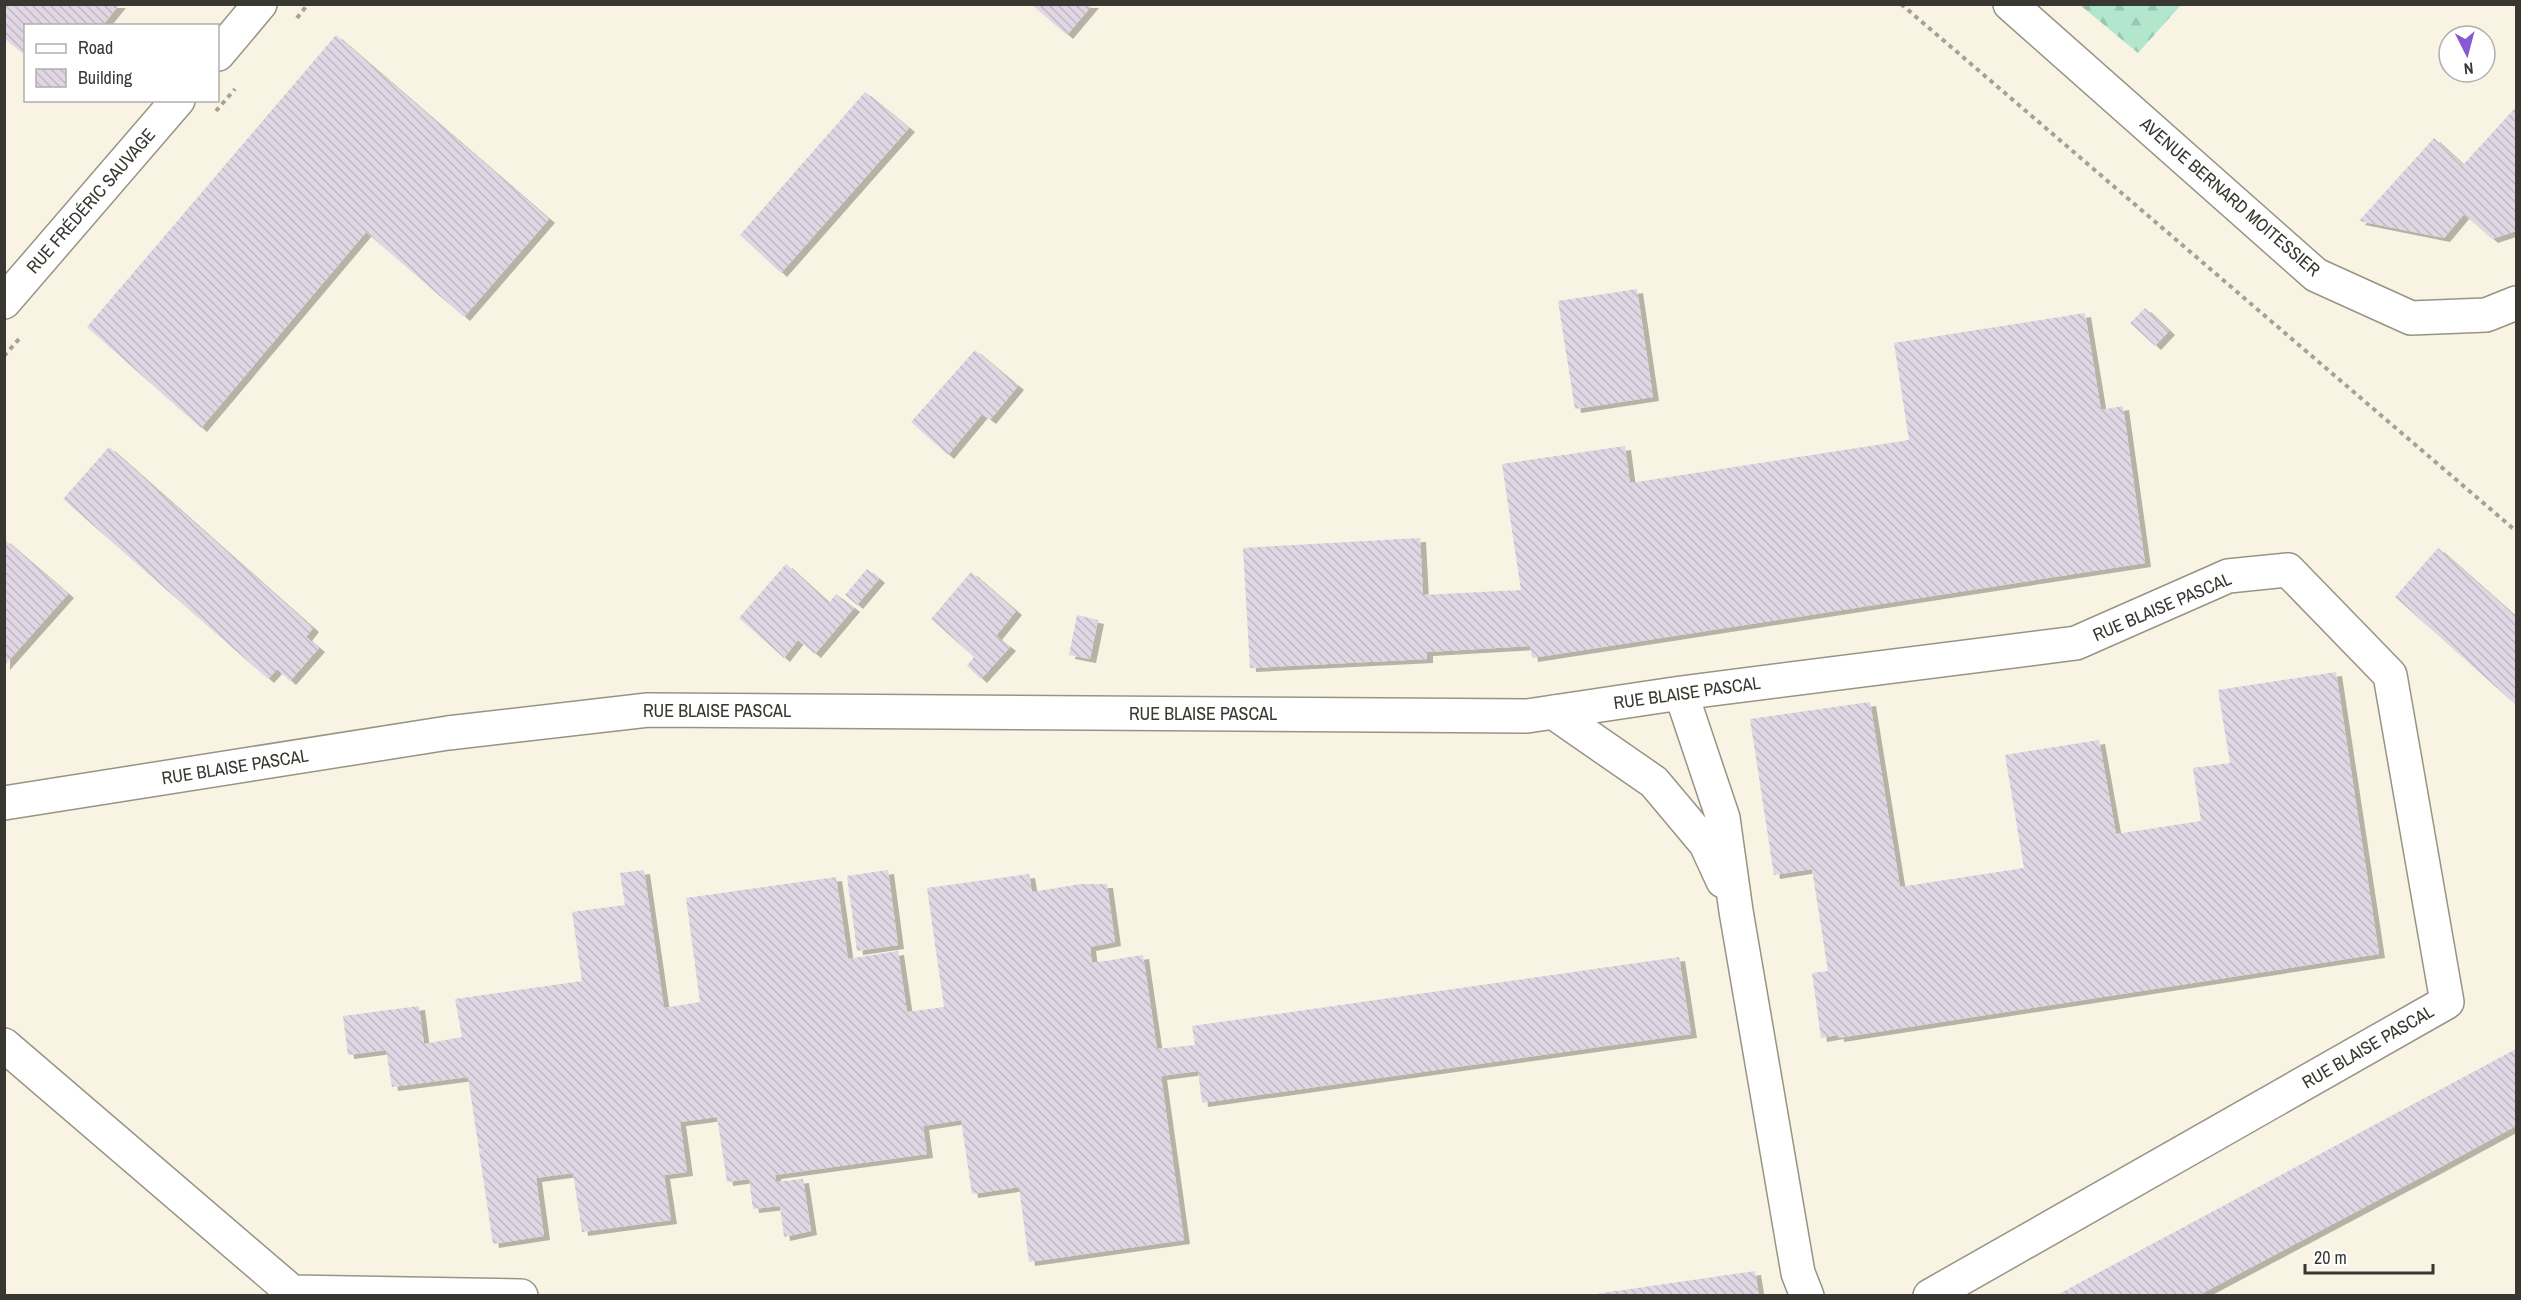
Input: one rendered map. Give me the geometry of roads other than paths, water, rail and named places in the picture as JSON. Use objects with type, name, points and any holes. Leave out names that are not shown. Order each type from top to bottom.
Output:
[{"type":"street","points":[[219,53],[260,4]]},
{"type":"street","name":"AVENUE BERNARD MOITESSIER","points":[[2010,4],[2316,275],[2410,318],[2486,315],[2517,303]]},
{"type":"street","name":"RUE FRÉDÉRIC SAUVAGE","points":[[4,302],[176,102]]},
{"type":"street","name":"RUE BLAISE PASCAL","points":[[4,803],[448,733],[648,710],[1527,716],[1681,693],[2076,643],[2228,576],[2288,570],[2390,675],[2447,1002],[1930,1296]]},
{"type":"street","points":[[1681,693],[1723,818],[1736,911],[1798,1273],[1807,1296]]},
{"type":"street","points":[[1553,712],[1653,782],[1706,844],[1736,911]]},
{"type":"street","points":[[4,1045],[292,1292],[521,1296]]}]
